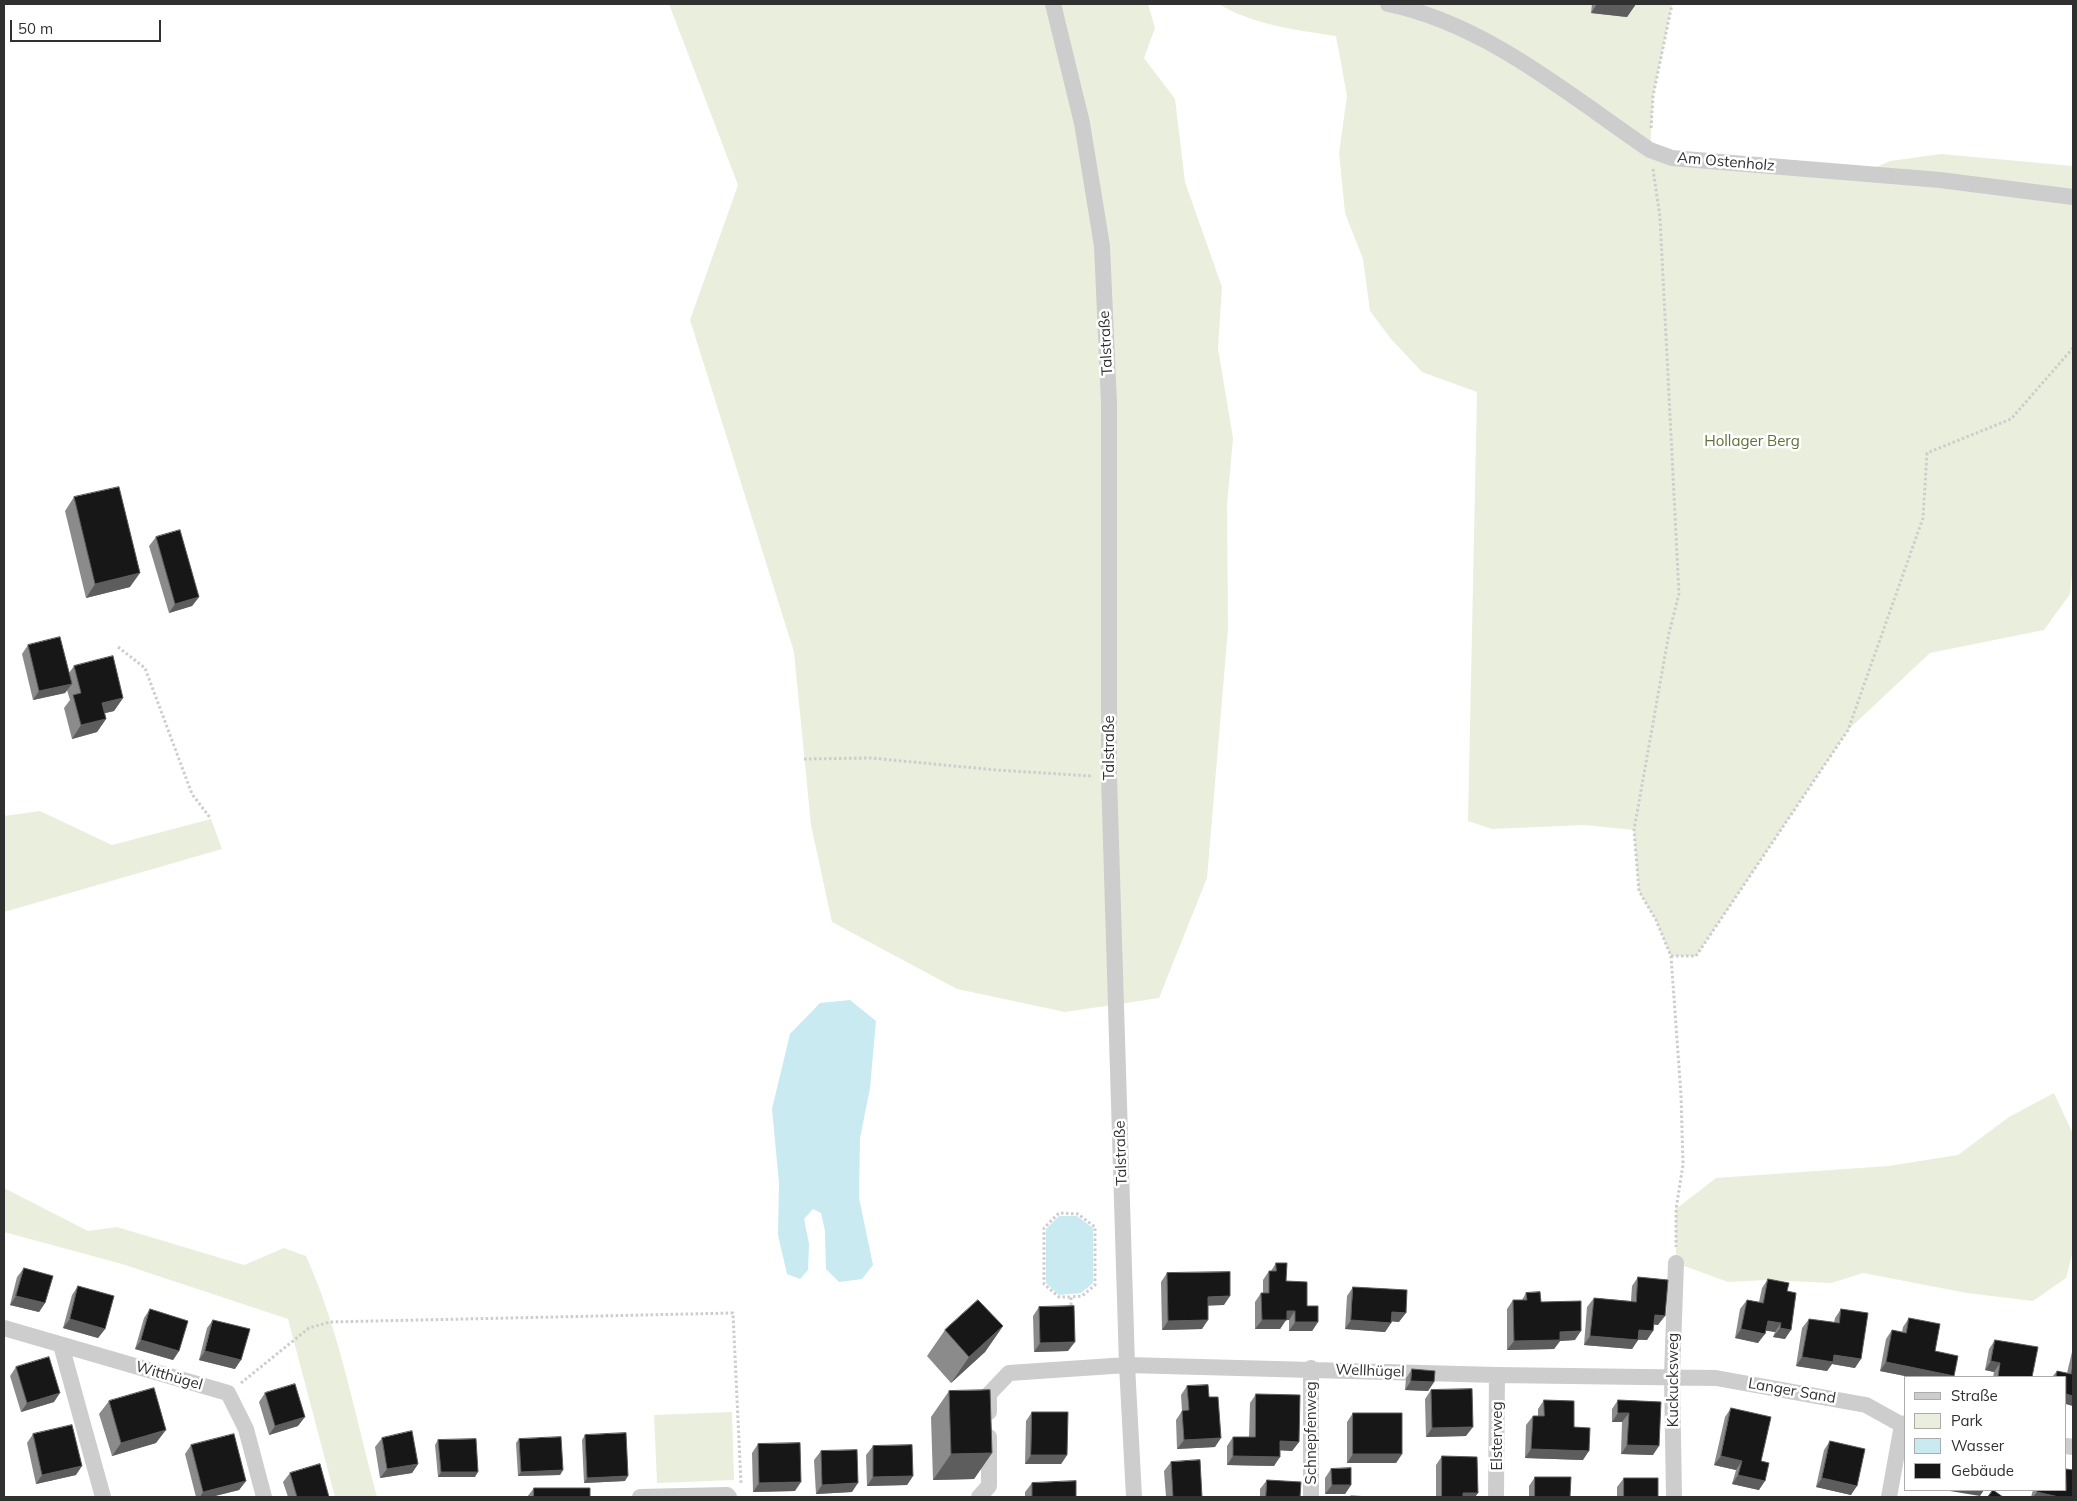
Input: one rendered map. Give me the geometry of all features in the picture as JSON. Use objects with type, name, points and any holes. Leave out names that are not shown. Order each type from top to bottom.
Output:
[{"type":"street","name":"Talstraße","points":[[1054,4],[1082,123],[1102,246],[1109,404],[1109,777],[1127,1365],[1134,1497]]},
{"type":"street","name":"Am Ostenholz","points":[[1388,4],[1415,9],[1492,42],[1650,150],[1672,158],[1940,180],[2073,197]]},
{"type":"street","name":"Kuckucksweg","points":[[1674,1497],[1672,1376],[1676,1263]]},
{"type":"street","name":"Witthügel","points":[[4,1328],[228,1393]]},
{"type":"street","points":[[61,1345],[103,1497]]},
{"type":"street","name":"Wellhügel","points":[[978,1497],[989,1486],[988,1394],[1009,1373],[1127,1365],[1311,1368],[1497,1375],[1672,1376]]},
{"type":"street","name":"Schnepfenweg","points":[[1311,1368],[1311,1497]]},
{"type":"street","name":"Elsterweg","points":[[1496,1497],[1497,1375]]},
{"type":"street","name":"Langer Sand","points":[[1672,1376],[1716,1378],[1866,1405],[1904,1424]]},
{"type":"street","points":[[228,1393],[246,1429],[264,1497]]},
{"type":"street","points":[[1889,1497],[1904,1424]]},
{"type":"street","points":[[640,1497],[727,1495],[735,1493]]},
{"type":"path","points":[[1672,4],[1653,96],[1650,150],[1660,217],[1679,594],[1670,633],[1634,830],[1639,891],[1656,920],[1671,956],[1681,1096],[1683,1165],[1676,1209],[1676,1263]]},
{"type":"path","points":[[1671,956],[1696,956],[1848,730],[1923,518],[1927,453],[2011,419],[2073,348]]},
{"type":"path","points":[[118,647],[145,668],[192,794],[211,819]]},
{"type":"path","points":[[804,759],[871,758],[996,770],[1109,777]]},
{"type":"path","points":[[1058,1214],[1078,1214],[1095,1227],[1095,1285],[1082,1296],[1071,1297],[1059,1297],[1044,1284],[1044,1228],[1058,1214]]},
{"type":"path","points":[[1071,1297],[1071,1314]]},
{"type":"path","points":[[228,1393],[309,1328],[330,1322],[733,1313],[735,1493]]},
{"type":"green space","points":[[669,4],[1148,4],[1155,28],[1144,58],[1175,99],[1185,182],[1222,287],[1218,349],[1233,438],[1227,506],[1228,629],[1207,878],[1159,998],[1065,1012],[957,989],[832,922],[811,825],[794,652],[690,320],[738,185]]},
{"type":"green space","name":"Hollager Berg","points":[[1219,4],[1672,4],[1653,96],[1650,150],[1861,174],[1890,161],[1941,154],[2073,166],[2073,566],[2070,594],[2044,630],[1930,653],[1848,730],[1696,956],[1671,956],[1656,920],[1639,891],[1634,830],[1584,825],[1492,829],[1468,821],[1477,392],[1422,372],[1391,339],[1370,311],[1363,259],[1345,213],[1339,153],[1347,96],[1336,36],[1261,22]]},
{"type":"green space","points":[[40,811],[112,845],[211,819],[222,849],[4,912],[4,816]]},
{"type":"green space","points":[[2054,1093],[2073,1134],[2073,1251],[2066,1278],[2033,1301],[1967,1293],[1863,1273],[1831,1283],[1766,1280],[1728,1282],[1676,1263],[1676,1209],[1716,1178],[1888,1166],[1958,1155],[2009,1117]]},
{"type":"green space","points":[[4,1188],[88,1231],[117,1227],[244,1265],[284,1248],[306,1256],[338,1344],[377,1497],[335,1497],[288,1319],[122,1264],[4,1232]]},
{"type":"green space","points":[[732,1412],[734,1480],[657,1483],[654,1415]]},
{"type":"water","points":[[850,1000],[876,1021],[870,1088],[860,1138],[859,1198],[873,1265],[862,1279],[839,1282],[826,1269],[825,1231],[821,1213],[813,1209],[804,1219],[809,1244],[808,1270],[800,1279],[787,1274],[778,1235],[779,1183],[772,1109],[790,1034],[820,1003]]},
{"type":"water","points":[[1059,1216],[1077,1216],[1093,1228],[1093,1283],[1081,1293],[1059,1295],[1046,1283],[1046,1229]]},
{"type":"building","points":[[119,487],[140,573],[95,584],[74,497]]},
{"type":"building","points":[[180,530],[199,597],[175,604],[156,537]]},
{"type":"building","points":[[60,637],[72,684],[39,691],[28,645]]},
{"type":"building","points":[[113,656],[123,698],[102,703],[106,719],[81,725],[73,695],[81,693],[74,666]]},
{"type":"building","points":[[1276,1263],[1287,1263],[1286,1281],[1307,1282],[1307,1306],[1318,1306],[1318,1322],[1295,1322],[1295,1311],[1287,1311],[1287,1320],[1262,1320],[1261,1293],[1269,1293],[1269,1271],[1276,1271]]},
{"type":"building","points":[[24,1268],[53,1276],[45,1303],[16,1296]]},
{"type":"building","points":[[1230,1272],[1230,1296],[1208,1297],[1208,1320],[1168,1321],[1167,1273]]},
{"type":"building","points":[[1638,1277],[1668,1280],[1665,1316],[1655,1315],[1653,1331],[1639,1330],[1638,1340],[1590,1336],[1594,1298],[1636,1302]]},
{"type":"building","points":[[1768,1279],[1789,1283],[1787,1291],[1796,1293],[1791,1330],[1780,1328],[1781,1323],[1768,1321],[1765,1334],[1741,1329],[1747,1300],[1763,1303]]},
{"type":"building","points":[[78,1286],[114,1296],[105,1329],[70,1319]]},
{"type":"building","points":[[1353,1287],[1407,1290],[1406,1313],[1392,1312],[1391,1323],[1351,1320]]},
{"type":"building","points":[[1540,1292],[1541,1302],[1581,1301],[1581,1331],[1560,1332],[1560,1340],[1514,1341],[1513,1300],[1527,1300],[1526,1293]]},
{"type":"building","points":[[978,1300],[1003,1326],[969,1357],[945,1330]]},
{"type":"building","points":[[1074,1306],[1075,1342],[1040,1343],[1039,1307]]},
{"type":"building","points":[[150,1309],[188,1321],[179,1351],[141,1340]]},
{"type":"building","points":[[1841,1309],[1868,1313],[1861,1359],[1834,1355],[1833,1362],[1802,1357],[1809,1319],[1839,1323]]},
{"type":"building","points":[[1909,1318],[1940,1324],[1935,1351],[1958,1356],[1954,1376],[1886,1362],[1892,1330],[1906,1333]]},
{"type":"building","points":[[213,1320],[250,1329],[241,1360],[205,1351]]},
{"type":"building","points":[[1995,1340],[2038,1347],[2032,1376],[1998,1376],[2000,1363],[1991,1361]]},
{"type":"building","points":[[49,1357],[60,1393],[27,1403],[16,1367]]},
{"type":"building","points":[[2073,1365],[2073,1396],[2067,1394],[2067,1376],[2056,1376],[2057,1371],[2071,1374]]},
{"type":"building","points":[[1412,1369],[1435,1371],[1434,1382],[1411,1381]]},
{"type":"building","points":[[295,1384],[305,1417],[275,1426],[265,1393]]},
{"type":"building","points":[[1208,1385],[1209,1397],[1218,1397],[1221,1438],[1184,1440],[1182,1411],[1189,1410],[1187,1386]]},
{"type":"building","points":[[154,1388],[166,1430],[121,1443],[109,1401]]},
{"type":"building","points":[[1472,1389],[1473,1427],[1432,1428],[1431,1390]]},
{"type":"building","points":[[990,1390],[992,1453],[951,1454],[949,1391]]},
{"type":"building","points":[[1256,1394],[1300,1395],[1299,1442],[1280,1441],[1280,1457],[1233,1456],[1233,1437],[1255,1437]]},
{"type":"building","points":[[1544,1400],[1574,1401],[1574,1427],[1590,1428],[1589,1451],[1531,1449],[1533,1416],[1544,1416]]},
{"type":"building","points":[[1618,1400],[1661,1402],[1659,1446],[1627,1445],[1629,1413],[1618,1413]]},
{"type":"building","points":[[1731,1408],[1771,1417],[1761,1461],[1769,1463],[1765,1481],[1738,1475],[1742,1461],[1721,1456]]},
{"type":"building","points":[[1032,1412],[1068,1412],[1067,1455],[1031,1455]]},
{"type":"building","points":[[1353,1413],[1402,1413],[1402,1454],[1353,1454]]},
{"type":"building","points":[[72,1425],[82,1466],[42,1475],[33,1434]]},
{"type":"building","points":[[412,1431],[418,1464],[387,1469],[382,1438]]},
{"type":"building","points":[[626,1433],[628,1476],[587,1478],[585,1435]]},
{"type":"building","points":[[234,1434],[246,1481],[203,1492],[191,1445]]},
{"type":"building","points":[[561,1437],[563,1470],[521,1472],[519,1439]]},
{"type":"building","points":[[476,1439],[478,1472],[441,1472],[438,1440]]},
{"type":"building","points":[[1830,1441],[1865,1449],[1857,1486],[1822,1478]]},
{"type":"building","points":[[800,1443],[801,1482],[759,1483],[758,1444]]},
{"type":"building","points":[[912,1445],[913,1476],[873,1477],[873,1446]]},
{"type":"building","points":[[857,1450],[858,1483],[822,1485],[821,1451]]},
{"type":"building","points":[[1442,1456],[1477,1457],[1478,1493],[1463,1493],[1463,1497],[1442,1497]]},
{"type":"building","points":[[1200,1460],[1202,1497],[1173,1497],[1171,1462]]},
{"type":"building","points":[[320,1464],[329,1497],[297,1497],[290,1473]]},
{"type":"building","points":[[1351,1468],[1351,1485],[1332,1485],[1331,1469]]},
{"type":"building","points":[[2067,1469],[2073,1470],[2073,1497],[2059,1497],[2037,1492],[2067,1491]]},
{"type":"building","points":[[1535,1477],[1571,1477],[1570,1497],[1535,1497]]},
{"type":"building","points":[[1624,1478],[1658,1478],[1658,1497],[1624,1497]]},
{"type":"building","points":[[1267,1480],[1301,1482],[1300,1497],[1266,1497]]},
{"type":"building","points":[[1076,1481],[1076,1497],[1032,1497],[1032,1483]]},
{"type":"building","points":[[534,1488],[590,1488],[590,1497],[534,1497]]},
{"type":"building","points":[[1994,1491],[2003,1497],[1988,1497]]}]
